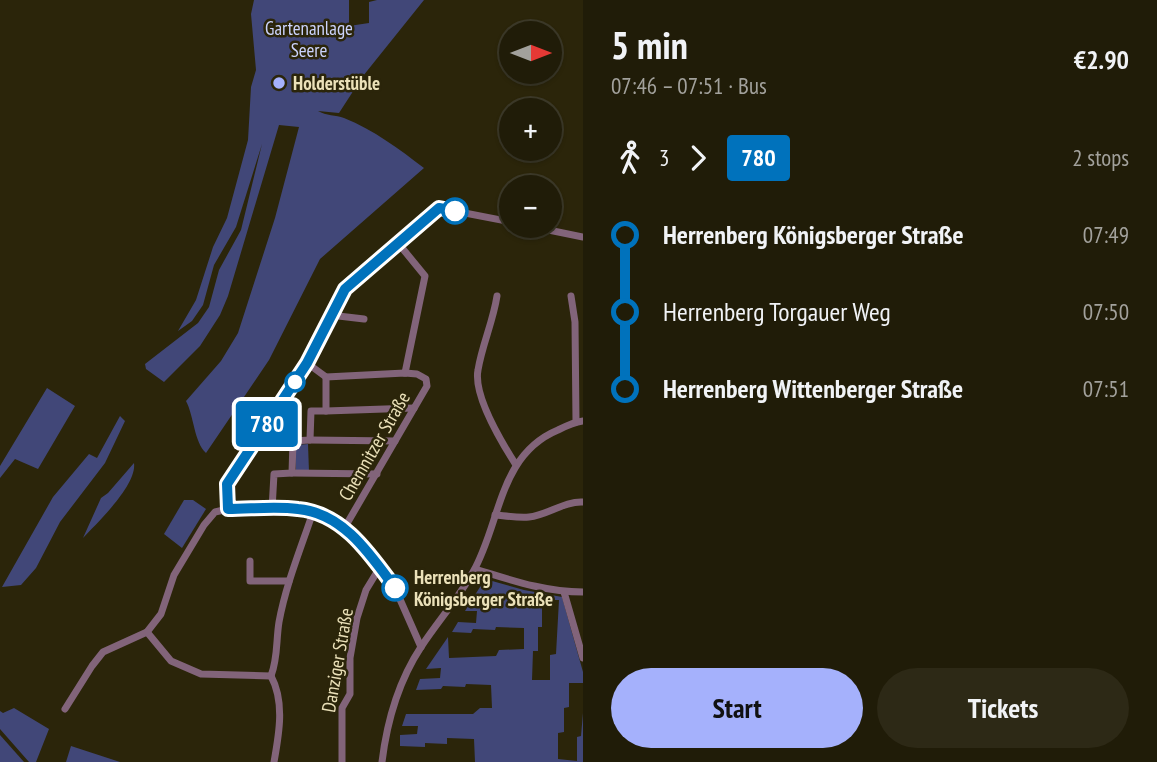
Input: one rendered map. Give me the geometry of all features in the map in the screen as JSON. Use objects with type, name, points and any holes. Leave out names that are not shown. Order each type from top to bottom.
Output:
[{"type":"street","points":[[228,509],[227,484],[307,363],[345,289],[439,208],[499,220]]},
{"type":"street","points":[[562,233],[583,237]]},
{"type":"street","points":[[398,243],[425,276],[405,373]]},
{"type":"street","points":[[497,296],[494,317],[477,372],[479,393],[516,465]]},
{"type":"street","points":[[382,762],[387,728],[401,685],[421,647],[450,609],[475,569],[507,480],[516,465],[545,435],[580,421],[575,322],[571,296]]},
{"type":"street","points":[[330,316],[364,319]]},
{"type":"street","points":[[307,363],[326,377],[326,411]]},
{"type":"street","name":"Chemnitzer Straße","points":[[326,377],[417,374],[426,379],[427,386],[345,527]]},
{"type":"street","points":[[310,440],[311,411],[414,408]]},
{"type":"street","points":[[292,473],[293,441],[396,441]]},
{"type":"street","points":[[272,509],[274,474],[377,474]]},
{"type":"street","points":[[495,515],[529,517],[558,510],[573,502],[583,502]]},
{"type":"street","points":[[65,709],[103,652],[147,632],[161,614],[174,575],[204,525],[215,512],[228,509],[299,509],[313,512],[345,527],[395,588],[421,647]]},
{"type":"street","points":[[274,762],[280,726],[276,685],[271,676],[275,665],[279,623],[289,581],[313,512]]},
{"type":"street","points":[[250,561],[250,581],[289,581]]},
{"type":"street","name":"Danziger Straße","points":[[342,762],[342,708],[350,694],[350,658],[357,618],[366,590],[380,567]]},
{"type":"street","points":[[475,569],[531,586],[564,592],[583,592]]},
{"type":"street","points":[[564,592],[583,658]]},
{"type":"street","points":[[147,632],[171,661],[201,674],[271,676]]},
{"type":"green space","name":"Gartenanlage Seere","points":[[254,0],[349,0],[349,26],[369,23],[369,2],[424,0],[363,76],[339,113],[318,111],[366,128],[424,168],[320,259],[269,360],[206,453],[199,442],[186,401],[221,361],[238,333],[275,218],[299,127],[279,125],[228,296],[220,315],[200,346],[164,382],[146,369],[145,364],[198,323],[209,307],[219,270],[241,230],[262,144],[236,227],[214,265],[203,305],[192,321],[178,331],[196,300],[213,247],[227,218],[248,140],[251,87],[256,70],[251,14]]},
{"type":"green space","points":[[47,388],[75,406],[38,469],[15,459],[0,478],[0,466]]},
{"type":"green space","points":[[120,416],[125,421],[105,463],[60,522],[36,568],[21,585],[2,587],[53,497],[89,454],[97,458]]},
{"type":"green space","points":[[308,444],[309,472],[296,470],[295,447]]},
{"type":"green space","points":[[134,463],[133,472],[123,492],[83,538],[101,498]]},
{"type":"green space","points":[[184,500],[193,500],[206,509],[182,548],[164,534]]},
{"type":"green space","points":[[485,579],[562,597],[583,672],[583,683],[569,683],[569,707],[564,708],[564,732],[558,733],[558,759],[577,761],[577,737],[581,736],[583,713],[583,762],[475,762],[474,739],[447,738],[447,744],[400,746],[400,735],[417,734],[418,726],[402,726],[406,714],[473,714],[480,708],[492,708],[491,685],[466,684],[465,687],[443,686],[441,689],[416,690],[420,679],[440,678],[441,668],[426,669],[448,637],[449,658],[496,656],[499,650],[524,649],[524,628],[496,627],[495,630],[473,629],[471,633],[452,632],[458,622],[476,623],[477,611],[465,611]],"holes":[[[542,600],[559,600],[556,654],[550,655],[550,680],[532,680],[533,651],[538,651],[538,627],[542,627]]]},
{"type":"green space","points":[[14,708],[49,729],[36,762],[29,762],[0,729],[0,711],[3,713]]},
{"type":"green space","points":[[0,735],[24,762],[0,762]]},
{"type":"green space","points":[[71,746],[120,762],[66,762]]},
{"type":"bus line","name":"780","points":[[395,588],[345,527],[313,512],[299,509],[228,509],[227,484],[307,363],[345,289],[439,208],[455,211]]},
{"type":"place","name":"Holderstüble","points":[[279,83]]},
{"type":"place","name":"Herrenberg Königsberger Straße","points":[[395,588]]}]
